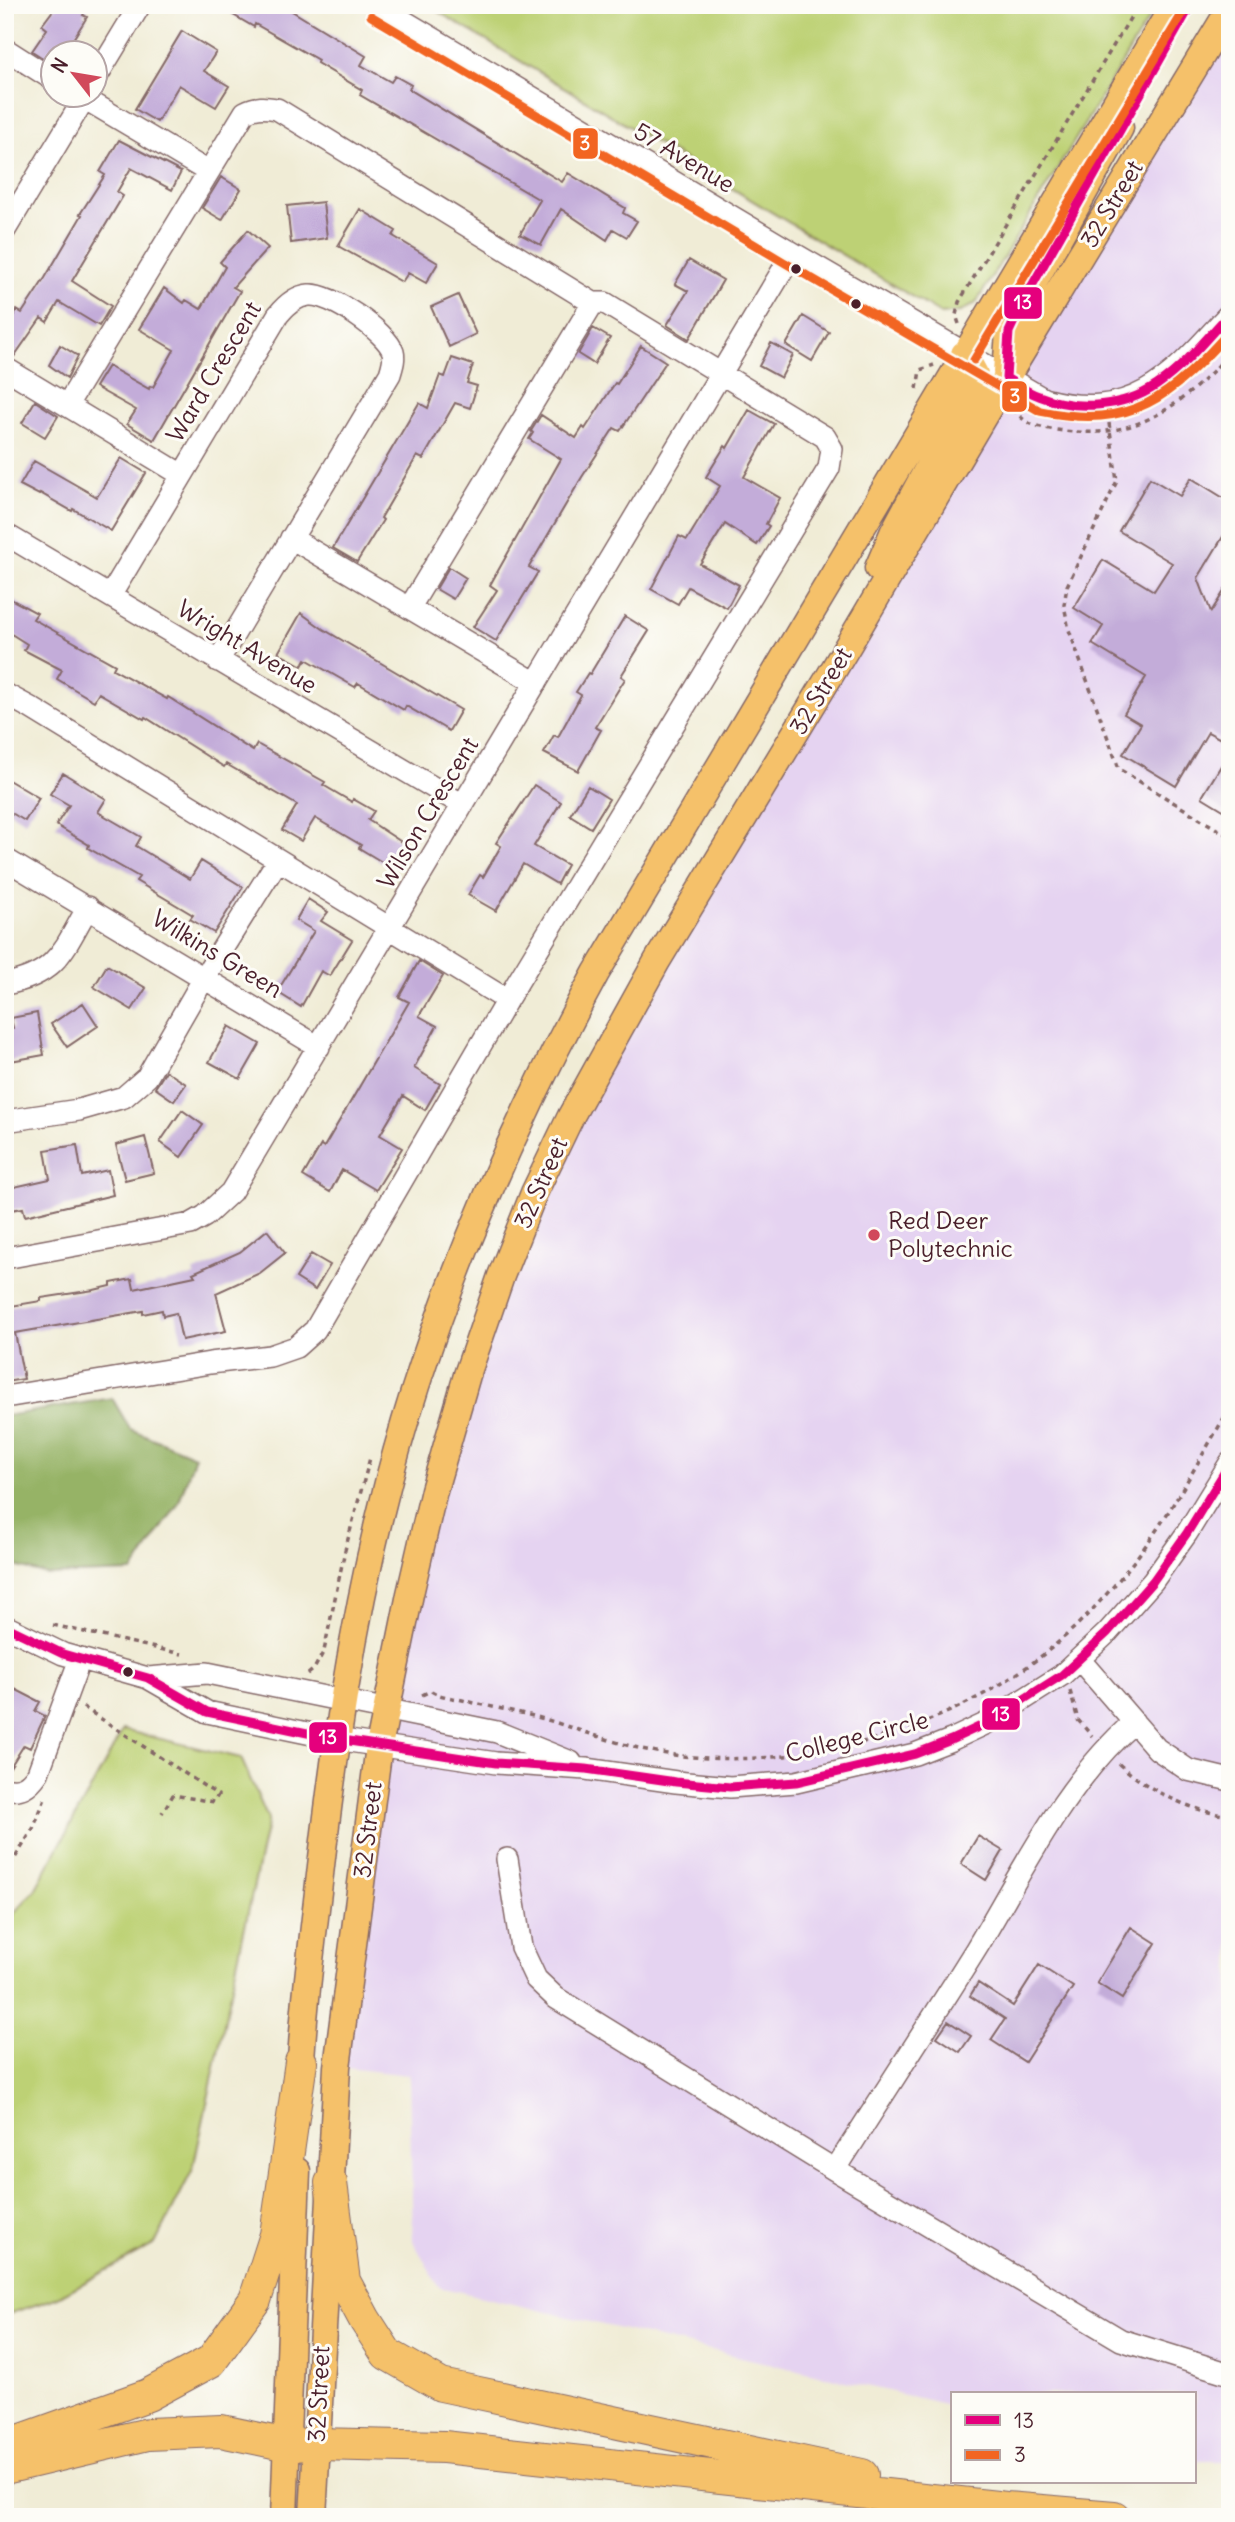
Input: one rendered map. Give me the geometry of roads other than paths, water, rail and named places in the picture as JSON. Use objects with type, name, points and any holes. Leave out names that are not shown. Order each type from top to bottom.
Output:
[{"type":"highway","points":[[5,2446],[148,2395],[211,2361],[254,2300],[276,2235],[301,2062]]},
{"type":"highway","points":[[331,2183],[344,2281],[365,2320],[387,2354],[441,2385],[1006,2508]]},
{"type":"highway","points":[[5,2468],[148,2434],[221,2431],[302,2444],[444,2447],[1006,2508],[1114,2517]]},
{"type":"main road","name":"32 Street","points":[[313,2517],[302,2444],[301,2062],[336,1739],[381,1510],[401,1436],[448,1294],[513,1135],[552,1054],[596,973],[1174,5]]},
{"type":"main road","points":[[1006,378],[1009,332],[1025,298],[1191,5]]},
{"type":"main road","name":"32 Street","points":[[284,2517],[302,2444],[331,2183],[337,2067],[385,1711],[445,1452],[500,1276],[534,1193],[571,1116],[618,1029],[1006,378],[1230,9]]},
{"type":"main road","points":[[834,669],[893,533],[972,386],[975,374],[964,354]]},
{"type":"street","points":[[108,57],[140,5]]},
{"type":"street","name":"57 Avenue","points":[[377,5],[1032,394],[1057,402],[1086,406],[1128,400],[1168,377],[1230,313]]},
{"type":"street","points":[[5,49],[38,70]]},
{"type":"street","points":[[108,106],[207,171]]},
{"type":"street","points":[[8,217],[76,108]]},
{"type":"street","points":[[5,1397],[197,1365],[270,1356],[296,1347],[315,1330],[507,1000],[830,468],[832,449],[825,437],[605,303],[593,303],[277,109],[253,108],[245,112],[67,405]]},
{"type":"street","name":"Wilson Crescent","points":[[5,1258],[191,1224],[205,1216],[231,1192],[793,253]]},
{"type":"street","name":"Ward Crescent","points":[[110,596],[285,307],[293,300],[311,294],[328,299],[381,332],[393,351],[393,365],[218,661]]},
{"type":"street","points":[[410,607],[593,303]]},
{"type":"street","points":[[5,368],[182,475]]},
{"type":"street","name":"Wright Avenue","points":[[5,534],[463,805]]},
{"type":"street","points":[[291,538],[536,683]]},
{"type":"street","points":[[5,694],[507,1000]]},
{"type":"street","name":"Wilkins Green","points":[[5,859],[319,1046]]},
{"type":"street","points":[[5,1121],[79,1110],[124,1097],[147,1077],[278,860]]},
{"type":"street","points":[[5,984],[34,976],[55,963],[88,907]]},
{"type":"street","name":"College Circle","points":[[148,1678],[207,1713],[379,1746],[496,1763],[586,1769],[730,1787],[796,1782],[915,1754],[985,1724],[1062,1675],[1115,1625],[1153,1581],[1187,1533],[1230,1463]]},
{"type":"street","points":[[5,1626],[63,1654],[148,1678]]},
{"type":"street","points":[[5,1787],[22,1789],[32,1783],[38,1773],[80,1659]]},
{"type":"street","points":[[1080,1660],[1145,1737],[1171,1760],[1188,1770],[1230,1780]]},
{"type":"street","name":"College Circle","points":[[148,1678],[207,1673],[497,1732],[586,1769]]},
{"type":"street","points":[[835,2170],[975,1950],[1058,1812],[1105,1750],[1134,1722]]},
{"type":"street","points":[[507,1859],[521,1947],[536,1979],[556,1998],[835,2170],[1121,2340],[1230,2374]]},
{"type":"place","name":"Red Deer Polytechnic","points":[[874,1235]]}]
